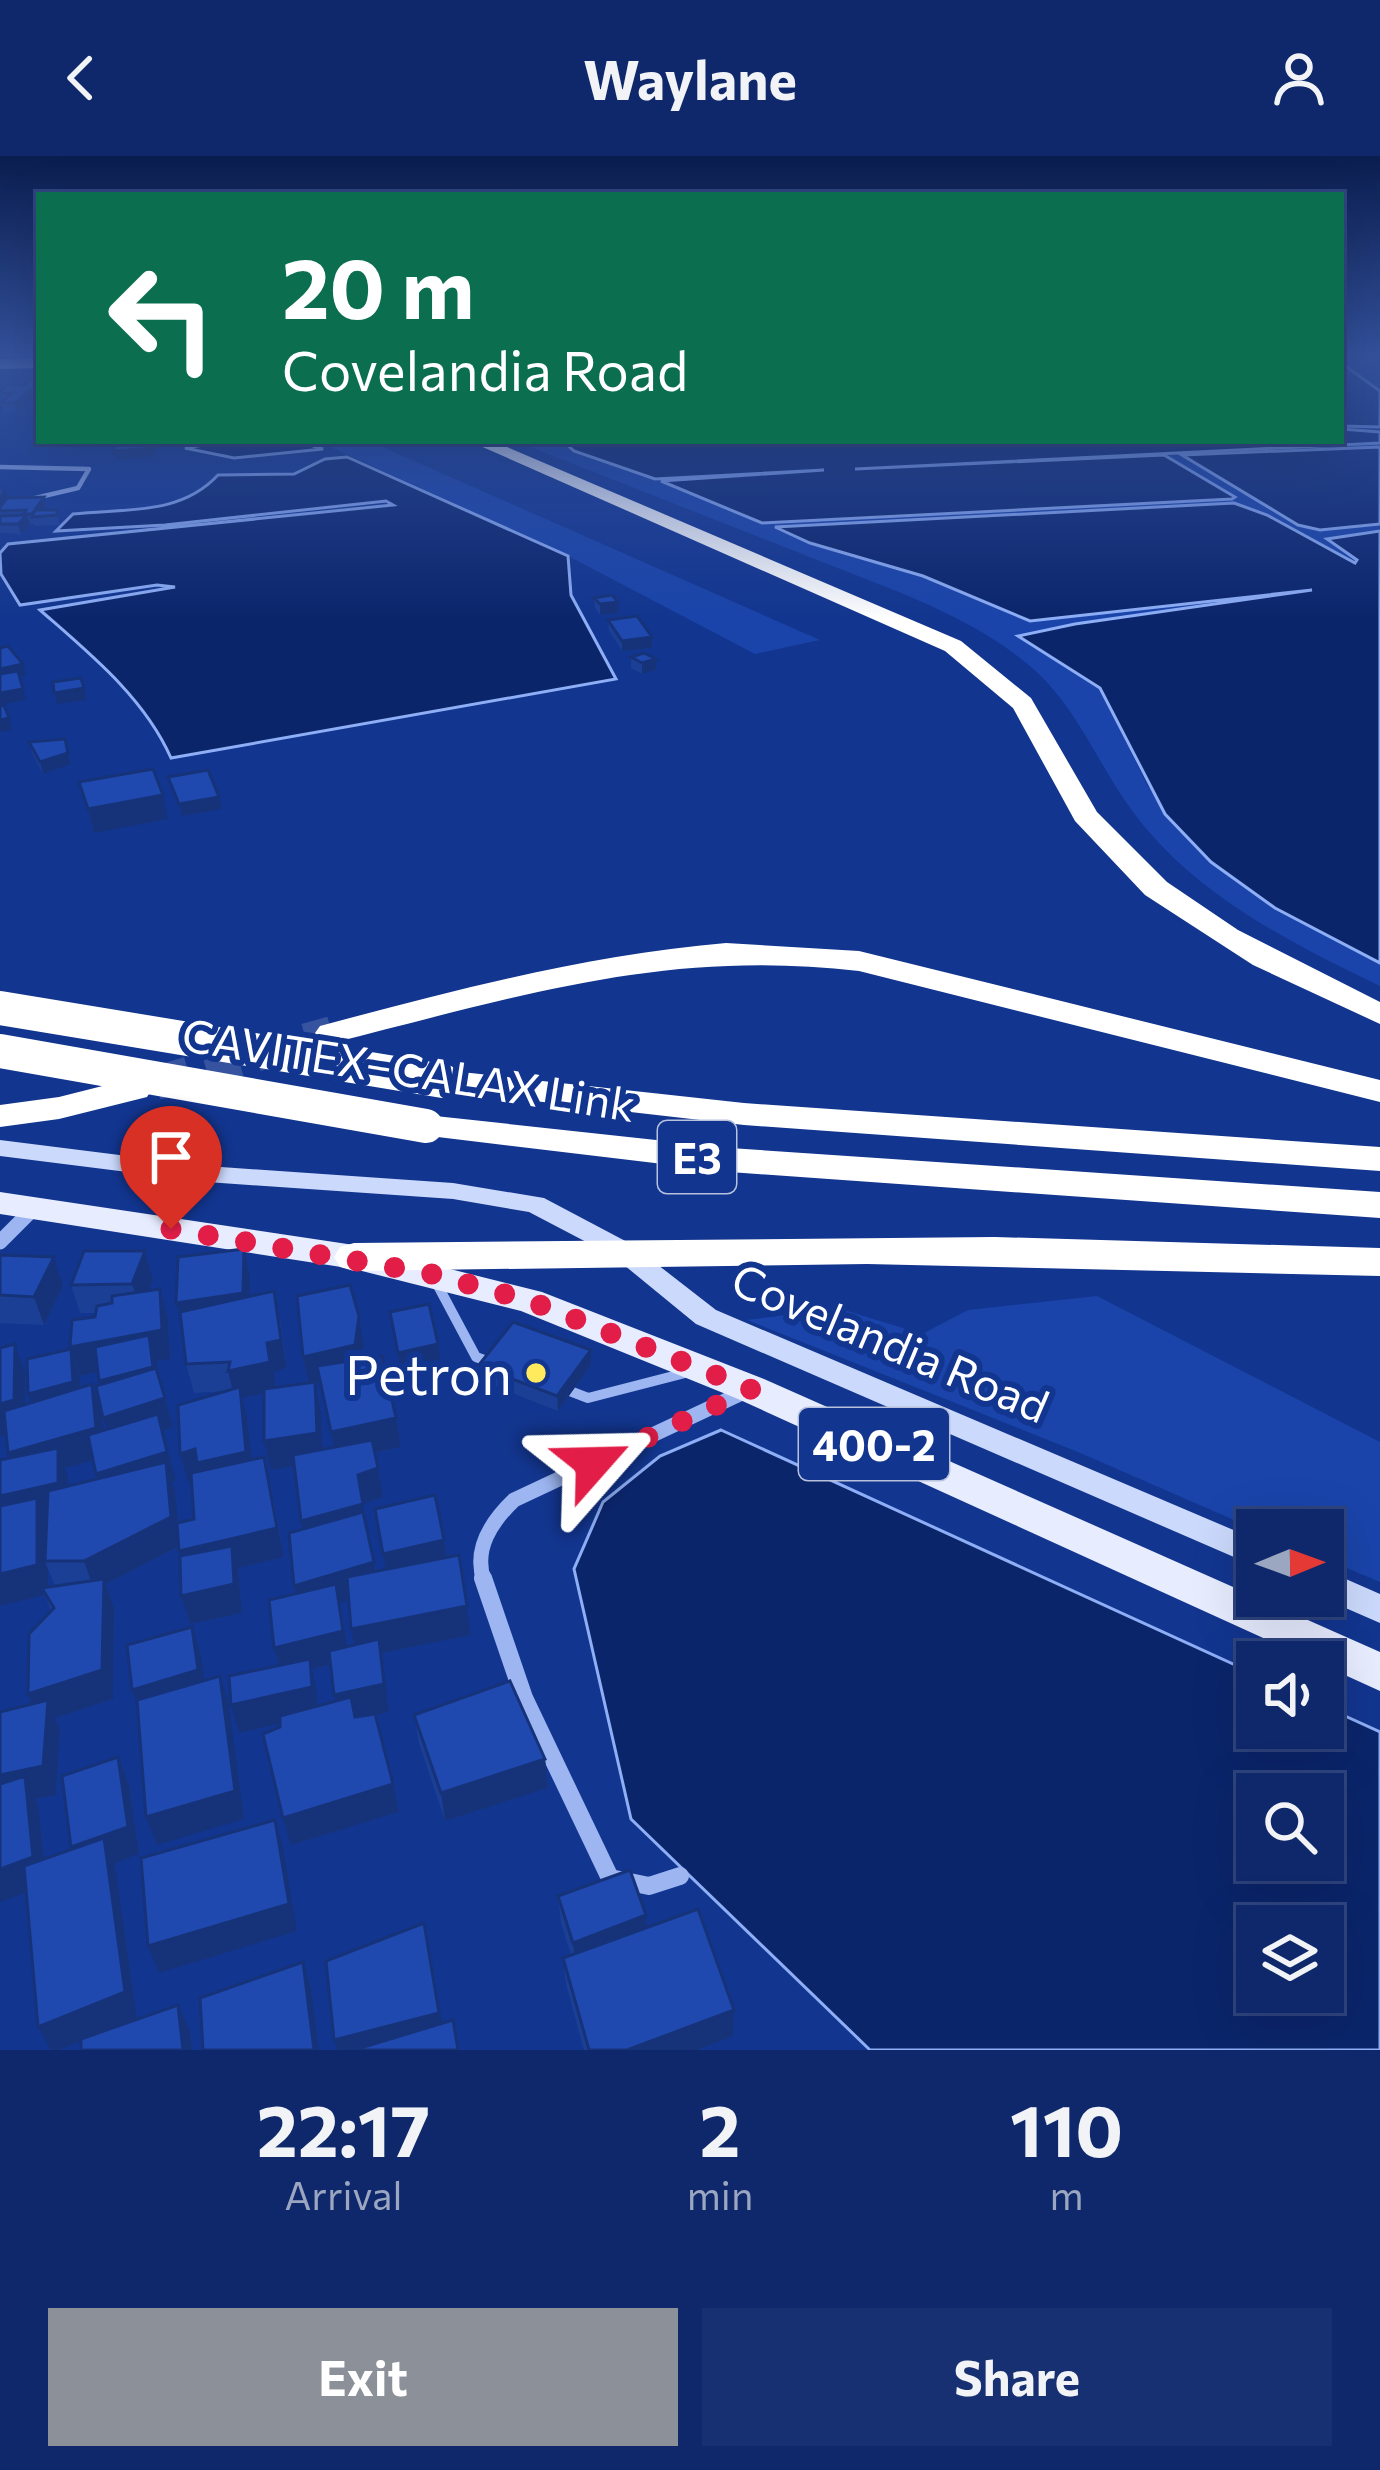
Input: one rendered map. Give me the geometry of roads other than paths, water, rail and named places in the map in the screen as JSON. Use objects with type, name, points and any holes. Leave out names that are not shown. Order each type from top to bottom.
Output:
[{"type":"highway","points":[[485,444],[862,601],[956,647],[1004,684],[1032,717],[1078,806],[1131,866],[1242,946],[1380,1014]]},
{"type":"highway","points":[[332,1033],[617,964],[706,952],[780,950],[878,965],[1380,1091]]},
{"type":"highway","name":"CAVITEX–CALAX Link","points":[[0,1008],[443,1081],[744,1114],[1380,1160]]},
{"type":"highway","name":"CAVITEX–CALAX Link","points":[[0,1051],[426,1126],[730,1160],[1380,1205]]},
{"type":"highway","points":[[0,1116],[59,1108],[134,1089]]},
{"type":"highway","points":[[354,1257],[622,1250],[1124,1253],[1380,1262]]},
{"type":"main road","name":"Covelandia Road","points":[[0,1148],[207,1174],[453,1191],[535,1204],[622,1250],[706,1317],[1236,1545]]},
{"type":"main road","name":"400-2","points":[[17,1205],[354,1257],[530,1301],[751,1389],[1380,1672]]},
{"type":"main road","points":[[1344,1593],[1380,1609]]},
{"type":"street","points":[[0,1243],[17,1205]]},
{"type":"street","points":[[680,1876],[649,1886],[610,1878],[524,1698],[478,1565],[491,1522],[514,1500],[751,1389]]},
{"type":"lane","points":[[0,467],[89,469],[78,488],[20,502]]},
{"type":"lane","points":[[432,1274],[476,1357],[513,1370]]},
{"type":"lane","points":[[551,1384],[588,1398],[702,1368]]},
{"type":"tunnel","points":[[156,1083],[332,1033]]},
{"type":"place","name":"Petron","points":[[536,1373]]}]
